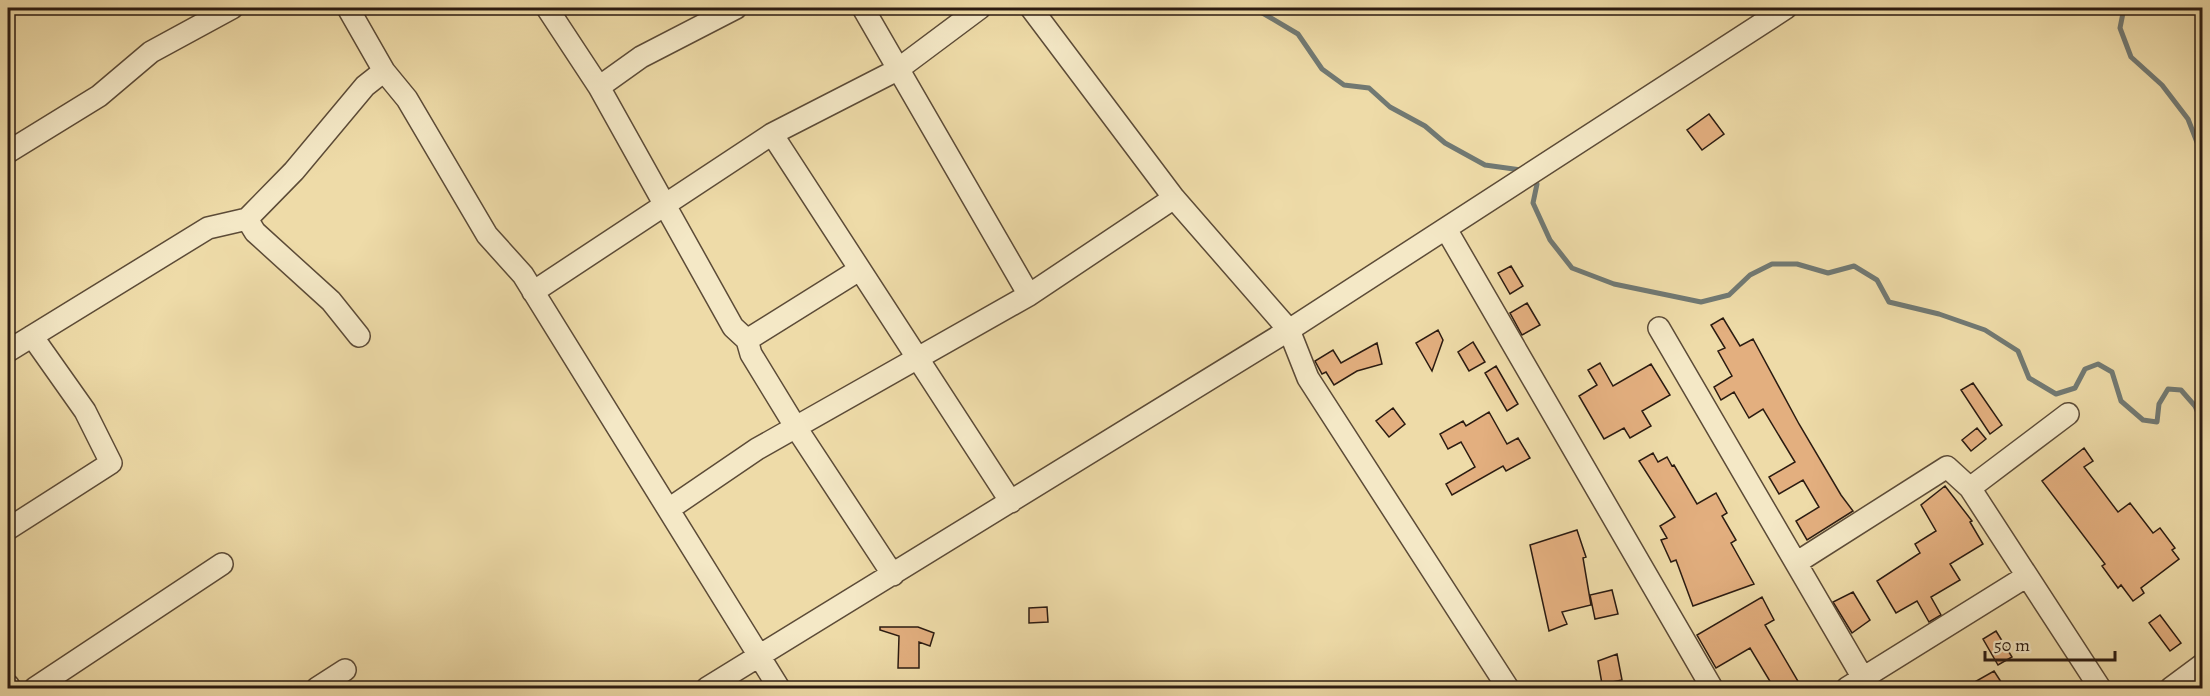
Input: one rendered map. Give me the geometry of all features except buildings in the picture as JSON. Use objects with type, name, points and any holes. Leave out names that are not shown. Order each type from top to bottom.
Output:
[{"type":"street","points":[[8,152],[99,96],[151,52],[232,8]]},
{"type":"street","points":[[348,8],[384,71],[407,99],[487,234],[523,275],[780,688]]},
{"type":"street","points":[[547,8],[599,87],[663,206],[733,327],[747,340],[751,354],[795,426],[893,575]]},
{"type":"street","points":[[599,87],[641,57],[736,8]]},
{"type":"street","points":[[863,8],[1029,295]]},
{"type":"street","points":[[533,292],[772,134],[897,70],[980,8]]},
{"type":"street","points":[[1031,8],[1173,198],[1289,330],[1308,378],[1508,688]]},
{"type":"street","points":[[707,688],[1289,330],[1786,8]]},
{"type":"street","points":[[8,351],[208,228],[247,219],[294,171],[364,86],[384,71]]},
{"type":"street","points":[[772,134],[1011,502]]},
{"type":"street","points":[[669,509],[795,426],[1029,295],[1173,198]]},
{"type":"street","points":[[247,219],[255,232],[331,301],[359,336]]},
{"type":"street","points":[[1446,229],[1713,688]]},
{"type":"street","points":[[747,340],[859,270]]},
{"type":"street","points":[[1659,328],[1796,563],[1855,683],[2027,576]]},
{"type":"street","points":[[8,529],[111,463],[85,411],[32,336]]},
{"type":"street","points":[[1970,488],[2068,414]]},
{"type":"street","points":[[1796,563],[1947,467],[1970,488],[2100,688]]},
{"type":"street","points":[[35,688],[222,564]]},
{"type":"street","points":[[2171,688],[2202,665]]},
{"type":"street","points":[[317,688],[345,670]]},
{"type":"waterway","points":[[1254,8],[1298,34],[1322,69],[1344,85],[1369,88],[1390,107],[1425,126],[1445,143],[1485,165],[1521,170]]},
{"type":"waterway","points":[[2124,8],[2120,28],[2131,57],[2162,85],[2188,119],[2202,155]]},
{"type":"waterway","points":[[1537,184],[1533,203],[1550,240],[1572,268],[1614,284],[1701,302],[1729,295],[1750,275],[1772,264],[1797,264],[1828,273],[1854,266],[1877,280],[1889,302],[1939,314],[1985,330],[2018,351],[2029,378],[2056,394],[2075,388],[2085,369],[2098,364],[2112,372],[2121,401],[2143,420],[2157,422],[2159,404],[2168,389],[2181,390],[2195,406],[2202,422]]}]
